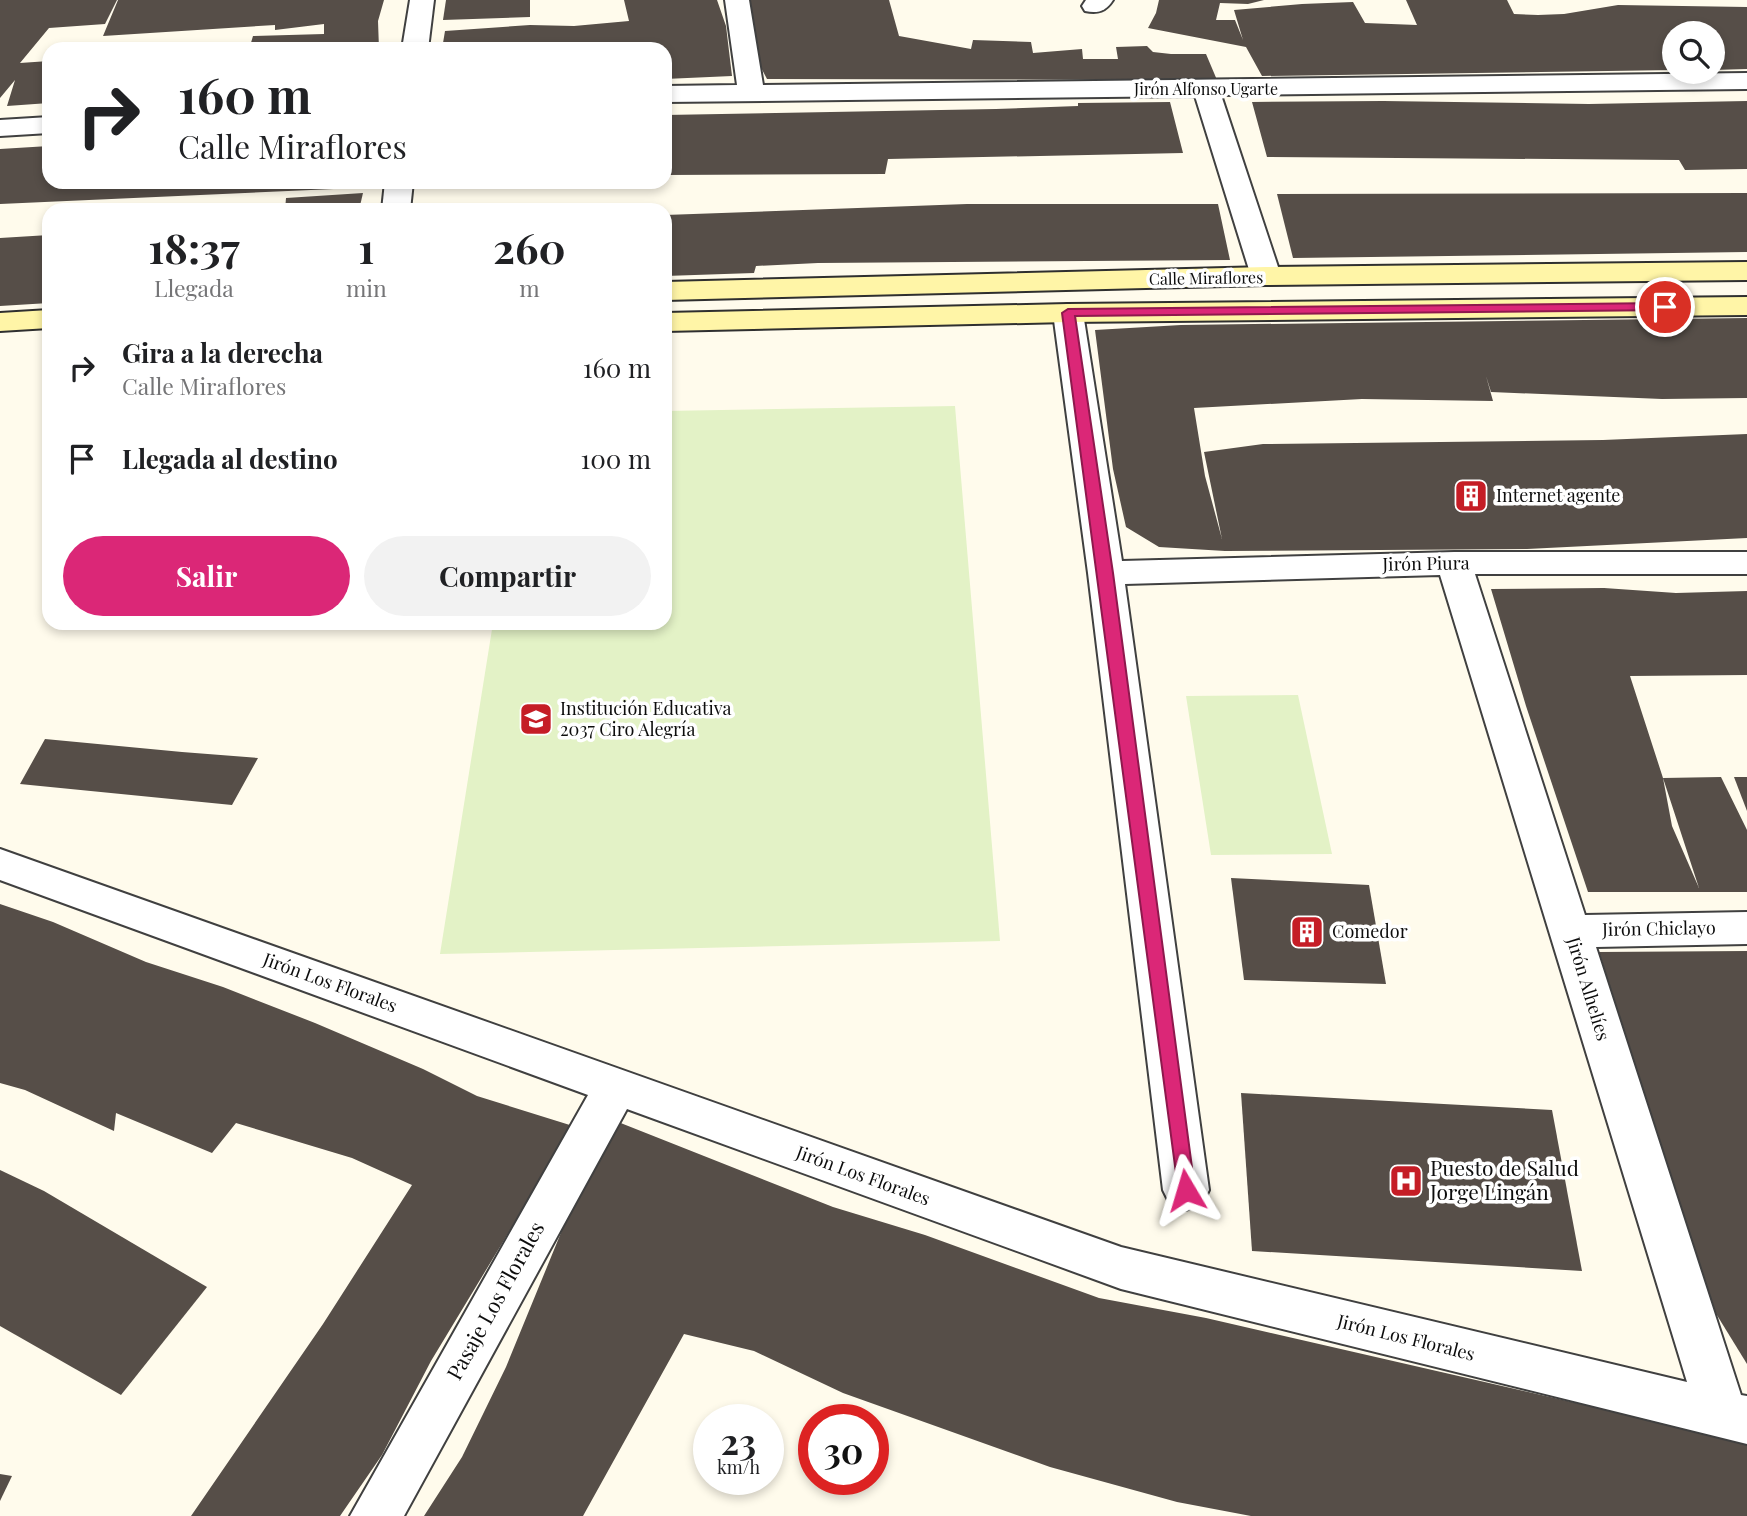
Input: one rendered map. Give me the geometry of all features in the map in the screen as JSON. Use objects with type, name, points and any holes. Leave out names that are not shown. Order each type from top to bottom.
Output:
[{"type":"street","points":[[416,42],[422,0]]},
{"type":"street","points":[[737,0],[751,92]]},
{"type":"street","name":"Jirón Alfonso Ugarte","points":[[672,94],[1747,81]]},
{"type":"street","points":[[1206,89],[1266,276]]},
{"type":"street","points":[[0,128],[42,125]]},
{"type":"street","name":"Calle Miraflores","points":[[672,291],[1266,276],[1747,271]]},
{"type":"street","name":"Calle Miraflores","points":[[672,322],[1068,313],[1747,306]]},
{"type":"street","points":[[1068,313],[1106,573],[1186,1190]]},
{"type":"street","points":[[0,323],[42,320]]},
{"type":"street","points":[[0,347],[42,344]]},
{"type":"street","name":"Jirón Piura","points":[[1106,573],[1454,563],[1747,563]]},
{"type":"street","name":"Jirón Alhelíes","points":[[1454,563],[1570,931],[1735,1417]]},
{"type":"street","name":"Jirón Los Florales","points":[[0,864],[1121,1268],[1735,1417]]},
{"type":"street","name":"Jirón Chiclayo","points":[[1570,931],[1747,928]]},
{"type":"street","name":"Pasaje Los Florales","points":[[376,1516],[616,1087]]},
{"type":"green space","points":[[955,406],[1000,941],[440,954],[492,630],[672,630],[672,411]]},
{"type":"green space","points":[[1298,695],[1332,854],[1211,855],[1186,696]]},
{"type":"building","points":[[0,0],[117,0],[105,24],[49,28],[20,63],[42,61],[42,104],[7,106],[15,80],[0,98]]},
{"type":"building","points":[[118,0],[384,0],[378,21],[379,42],[251,42],[253,36],[324,34],[324,24],[275,30],[275,25],[103,36]]},
{"type":"building","points":[[446,0],[530,0],[530,17],[443,20]]},
{"type":"building","points":[[624,0],[717,0],[726,26],[732,76],[672,79],[672,42],[443,42],[445,31],[629,21]]},
{"type":"building","points":[[739,0],[889,0],[899,36],[971,49],[973,40],[1031,42],[1033,53],[1082,49],[1083,59],[1118,59],[1116,47],[1147,46],[1153,52],[1206,54],[1217,80],[767,79],[745,37]]},
{"type":"building","points":[[1159,0],[1264,0],[1248,4],[1220,3],[1216,20],[1235,20],[1243,40],[1234,10],[1302,4],[1353,2],[1365,23],[1417,25],[1406,0],[1507,0],[1514,14],[1538,15],[1564,14],[1618,5],[1747,7],[1747,69],[1725,70],[1725,21],[1662,21],[1662,70],[1262,76],[1246,47],[1148,28]]},
{"type":"building","points":[[1747,101],[1747,169],[1685,170],[1679,160],[1267,157],[1252,102],[1589,104]]},
{"type":"building","points":[[1170,102],[1183,153],[888,159],[885,174],[672,175],[672,115],[996,109],[1078,106],[1078,103]]},
{"type":"building","points":[[42,146],[42,189],[334,189],[0,204],[0,149]]},
{"type":"building","points":[[363,193],[361,203],[286,203],[286,198]]},
{"type":"building","points":[[1747,193],[1747,252],[1293,258],[1277,194]]},
{"type":"building","points":[[967,204],[1218,204],[1230,260],[818,263],[756,266],[754,273],[672,276],[672,215]]},
{"type":"building","points":[[42,235],[42,303],[0,306],[0,238]]},
{"type":"building","points":[[1747,318],[1747,398],[1662,399],[1491,392],[1486,376],[1493,401],[1362,399],[1194,408],[1205,476],[1222,539],[1204,452],[1263,444],[1603,440],[1747,434],[1747,538],[1527,549],[1225,551],[1159,547],[1126,527],[1113,469],[1095,330],[1181,325]]},
{"type":"building","points":[[1604,588],[1676,593],[1747,591],[1747,675],[1630,676],[1663,778],[1721,777],[1747,830],[1747,892],[1588,892],[1526,706],[1491,589]],"holes":[[[1663,778],[1699,888],[1672,826]]]},
{"type":"building","points":[[45,739],[258,758],[232,805],[20,784]]},
{"type":"building","points":[[1734,777],[1747,777],[1747,811]]},
{"type":"building","name":"Comedor","points":[[1231,878],[1369,885],[1386,984],[1244,980]]},
{"type":"building","points":[[0,904],[53,922],[146,962],[223,987],[315,1023],[423,1069],[477,1096],[573,1126],[431,1361],[382,1455],[340,1516],[191,1516],[323,1324],[412,1185],[352,1158],[236,1123],[212,1153],[116,1113],[114,1131],[25,1090],[0,1083]]},
{"type":"building","points":[[1747,951],[1747,1364],[1715,1312],[1599,952]]},
{"type":"building","name":"Puesto de Salud Jorge Lingán","points":[[1241,1093],[1552,1110],[1582,1271],[1252,1251]]},
{"type":"building","points":[[608,1118],[833,1207],[925,1235],[1099,1298],[1206,1318],[1637,1417],[1747,1433],[1747,1516],[1251,1516],[1177,1502],[1050,1467],[889,1409],[889,1404],[874,1404],[843,1393],[754,1351],[684,1334],[583,1516],[424,1516],[462,1457],[506,1367]]},
{"type":"building","points":[[0,1170],[44,1191],[207,1287],[121,1395],[0,1326]]},
{"type":"building","points":[[0,1474],[12,1476],[0,1501]]},
{"type":"place","name":"Internet agente","points":[[1471,496]]},
{"type":"place","name":"Institución Educativa 2037 Ciro Alegría","points":[[536,719]]},
{"type":"place","name":"Comedor","points":[[1307,932]]},
{"type":"place","name":"Puesto de Salud Jorge Lingán","points":[[1406,1181]]},
{"type":"route","points":[[1186,1190],[1106,573],[1068,313],[1665,307]]}]
